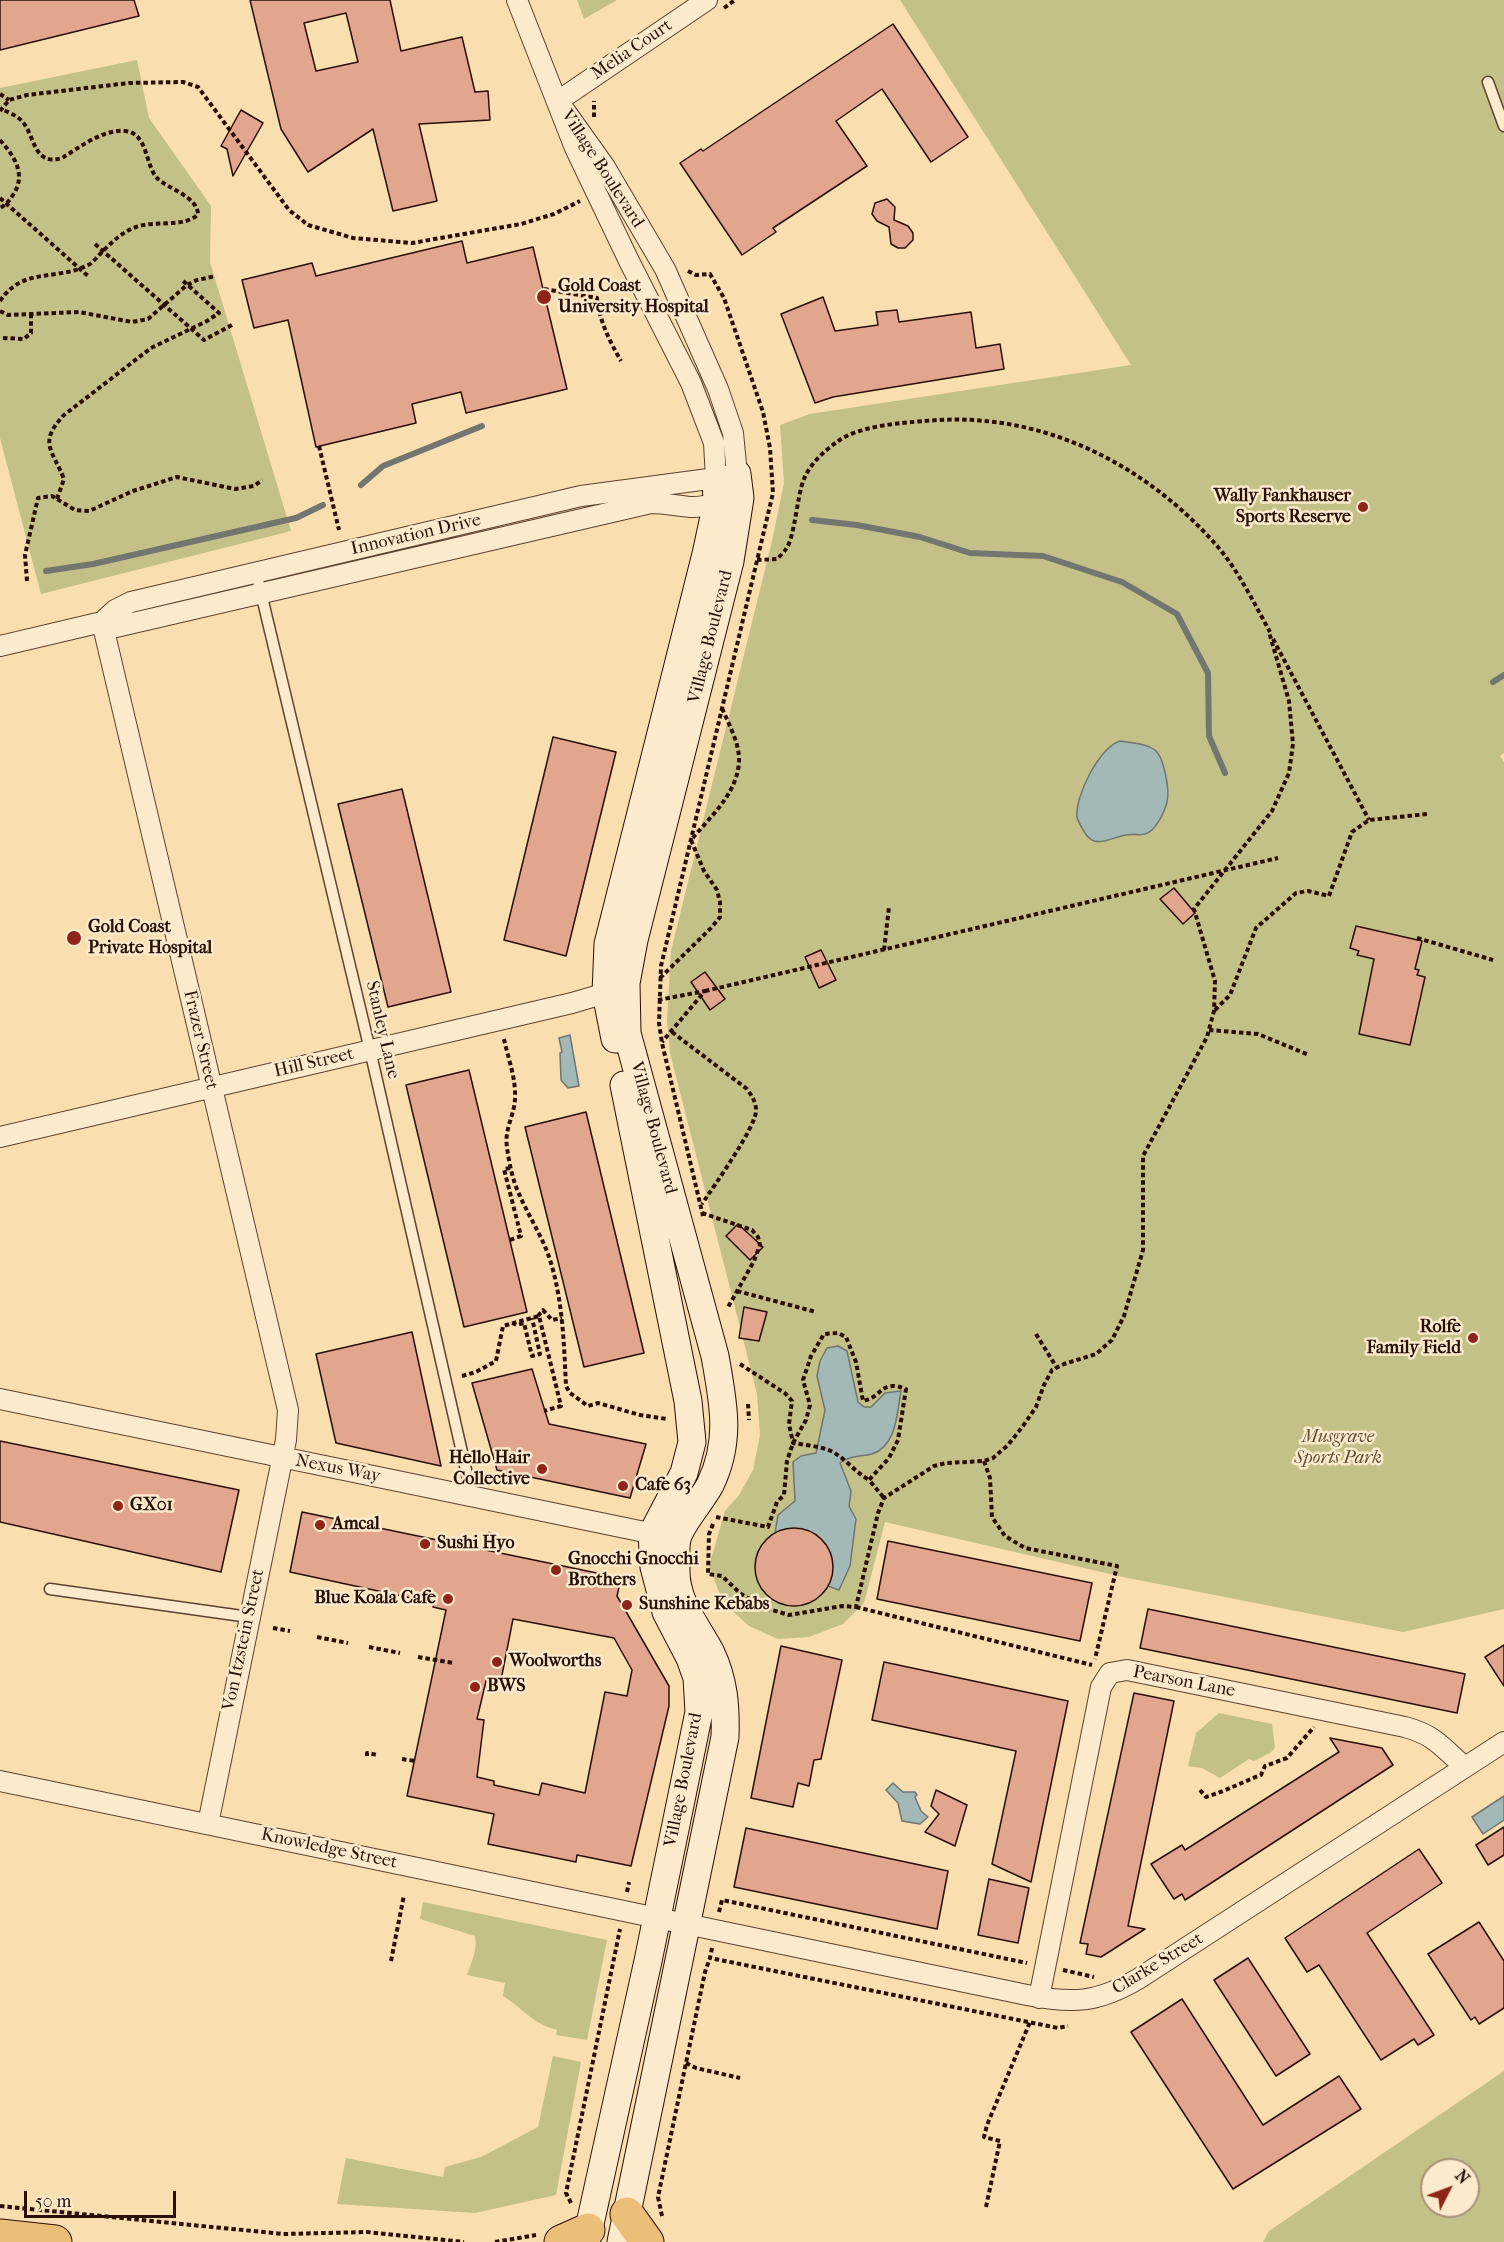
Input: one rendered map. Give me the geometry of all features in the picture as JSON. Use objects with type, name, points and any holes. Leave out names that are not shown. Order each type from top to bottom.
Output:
[{"type":"highway","points":[[624,2228],[655,2230]]},
{"type":"highway","points":[[0,2236],[56,2242]]},
{"type":"street","points":[[517,0],[558,101]]},
{"type":"street","name":"Melia Court","points":[[558,101],[707,0]]},
{"type":"street","name":"Village Boulevard","points":[[558,101],[575,148],[629,261],[691,382],[728,488]]},
{"type":"street","name":"Village Boulevard","points":[[558,101],[605,167],[665,268],[718,389],[733,433],[728,488],[706,554],[608,944],[687,1401],[692,1442],[654,1567],[666,1612],[690,1658],[697,1678],[699,1712],[657,1918],[569,2232]]},
{"type":"street","name":"Innovation Drive","points":[[0,646],[102,622],[115,610],[131,602],[581,496],[728,488]]},
{"type":"street","name":"Innovation Drive","points":[[102,622],[116,627],[651,503],[690,507],[728,488]]},
{"type":"street","name":"Frazer Street","points":[[102,622],[287,1402],[289,1418],[282,1458]]},
{"type":"street","name":"Village Boulevard","points":[[616,988],[715,1356],[724,1409],[724,1438],[710,1485],[664,1536]]},
{"type":"street","name":"Hill Street","points":[[0,1137],[572,1003],[616,988]]},
{"type":"street","name":"Nexus Way","points":[[0,1399],[664,1536]]},
{"type":"street","name":"Von Itzstein Street","points":[[208,1824],[282,1458]]},
{"type":"street","name":"Village Boulevard","points":[[624,2228],[724,1737],[726,1712],[724,1691],[711,1654],[686,1613],[664,1536]]},
{"type":"street","name":"Pearson Lane","points":[[1039,1998],[1101,1687],[1110,1673],[1127,1670],[1405,1727],[1426,1733],[1465,1767]]},
{"type":"street","name":"Clarke Street","points":[[657,1918],[1039,1998],[1089,2000],[1116,1992],[1504,1742]]},
{"type":"street","name":"Knowledge Street","points":[[0,1781],[657,1918]]},
{"type":"lane","points":[[1488,82],[1504,126]]},
{"type":"lane","name":"Stanley Lane","points":[[256,572],[370,1050],[472,1496]]},
{"type":"lane","points":[[50,1589],[249,1617]]},
{"type":"path","points":[[0,102],[27,94],[129,83],[183,82],[198,87],[289,210],[308,225],[353,238],[412,243],[521,224],[554,214],[580,201]]},
{"type":"path","points":[[0,94],[9,100]]},
{"type":"path","points":[[0,301],[12,285],[88,266],[116,238],[137,226],[186,221],[194,218],[198,213],[198,208],[192,202],[156,177],[142,142],[126,131],[106,133],[55,160],[46,158],[35,149],[23,122],[0,110],[9,100]]},
{"type":"path","points":[[0,140],[12,153],[19,167],[19,186],[7,204],[0,208]]},
{"type":"path","points":[[0,198],[88,276]]},
{"type":"path","points":[[95,244],[204,340],[232,325]]},
{"type":"path","points":[[682,264],[687,271],[696,274],[710,274],[720,290],[763,412],[770,448],[773,493],[666,944],[660,978],[658,1000],[662,1043],[705,1224]]},
{"type":"path","points":[[0,310],[8,315],[79,312],[132,322],[148,319],[187,285],[197,280],[216,276]]},
{"type":"path","points":[[57,499],[64,479],[49,447],[48,437],[54,425],[140,356],[219,313],[182,280]]},
{"type":"path","points":[[544,289],[597,297],[600,316],[608,339],[621,360]]},
{"type":"path","points":[[3,338],[24,339],[31,333],[31,314]]},
{"type":"path","points":[[750,558],[758,561],[777,559],[788,547],[804,478],[815,461],[840,439],[857,432],[937,420],[974,420],[1019,426],[1059,436],[1102,454],[1143,477],[1181,508],[1219,548],[1248,590],[1369,820]]},
{"type":"path","points":[[319,446],[339,530]]},
{"type":"path","points":[[27,581],[25,555],[38,498],[52,496],[75,510],[89,511],[133,491],[177,477],[235,489],[254,486],[262,480]]},
{"type":"path","points":[[856,1607],[878,1513],[884,1498],[934,1466],[993,1458],[1008,1445],[1036,1407],[1052,1370],[1096,1353],[1112,1340],[1124,1316],[1143,1250],[1143,1156],[1207,1037],[1214,1011],[1215,981],[1194,909],[1272,811],[1289,773],[1293,744],[1289,700],[1269,632]]},
{"type":"path","points":[[691,840],[728,796],[736,778],[739,761],[735,741],[722,708]]},
{"type":"path","points":[[1214,1011],[1230,995],[1256,928],[1296,893],[1308,891],[1329,896],[1352,832],[1369,820],[1428,814]]},
{"type":"path","points":[[660,978],[720,917],[717,890],[704,872],[691,840]]},
{"type":"path","points":[[658,1000],[798,970],[1278,858]]},
{"type":"path","points":[[884,950],[890,907]]},
{"type":"path","points":[[1417,938],[1493,960]]},
{"type":"path","points":[[662,1043],[705,991]]},
{"type":"path","points":[[651,1025],[659,1023]]},
{"type":"path","points":[[1209,1030],[1258,1034],[1309,1054]]},
{"type":"path","points":[[672,1032],[747,1089],[755,1102],[757,1113],[702,1205]]},
{"type":"path","points":[[504,1040],[515,1090],[506,1145],[519,1196],[542,1238],[560,1296],[566,1386],[570,1393],[588,1406],[598,1403],[640,1415],[671,1419]]},
{"type":"path","points":[[510,1240],[520,1236],[504,1169],[511,1168]]},
{"type":"path","points":[[702,1213],[753,1230],[760,1245],[726,1310]]},
{"type":"path","points":[[737,1291],[816,1312]]},
{"type":"path","points":[[724,1299],[729,1320]]},
{"type":"path","points":[[462,1376],[476,1372],[496,1361],[501,1329],[506,1324],[538,1316],[543,1310],[552,1320],[562,1318]]},
{"type":"path","points":[[538,1316],[561,1406],[544,1410]]},
{"type":"path","points":[[511,1322],[517,1325],[524,1323],[532,1356],[540,1354],[532,1318]]},
{"type":"path","points":[[715,1516],[768,1527],[777,1502],[784,1495],[787,1461],[793,1443],[806,1420],[810,1405],[803,1380],[811,1356],[824,1334],[838,1333],[846,1337],[852,1347],[863,1401],[871,1400],[881,1390],[895,1385],[906,1389],[898,1440],[890,1458],[869,1480]]},
{"type":"path","points":[[1036,1334],[1057,1368]]},
{"type":"path","points":[[737,1353],[742,1373]]},
{"type":"path","points":[[740,1364],[786,1394],[792,1401],[789,1424],[793,1443]]},
{"type":"path","points":[[748,1402],[749,1429]]},
{"type":"path","points":[[793,1443],[831,1451],[869,1480],[884,1498]]},
{"type":"path","points":[[718,1507],[710,1534],[708,1574],[722,1576],[741,1594],[765,1608],[789,1615],[842,1606],[856,1607],[1094,1665],[1116,1566],[1025,1548],[1005,1536],[992,1517],[990,1478],[984,1461]]},
{"type":"path","points":[[487,1551],[490,1532]]},
{"type":"path","points":[[273,1628],[290,1631]]},
{"type":"path","points":[[316,1636],[348,1643]]},
{"type":"path","points":[[369,1647],[400,1653]]},
{"type":"path","points":[[418,1657],[453,1663]]},
{"type":"path","points":[[1200,1790],[1206,1797],[1227,1791],[1244,1781],[1261,1775],[1265,1766],[1287,1758],[1315,1726]]},
{"type":"path","points":[[367,1756],[367,1753],[378,1755]]},
{"type":"path","points":[[402,1760],[414,1761]]},
{"type":"path","points":[[391,1961],[404,1895]]},
{"type":"path","points":[[720,1910],[722,1900],[1098,1978]]},
{"type":"path","points":[[495,2242],[569,2232],[566,2193],[620,1932]]},
{"type":"path","points":[[655,2230],[658,2197],[712,1948]]},
{"type":"path","points":[[710,1958],[1058,2028],[1068,2026]]},
{"type":"path","points":[[986,2207],[1000,2141],[984,2137],[1030,2022]]},
{"type":"path","points":[[686,2063],[696,2068],[740,2078]]},
{"type":"path","points":[[0,2206],[283,2234],[367,2232],[464,2242]]},
{"type":"green space","points":[[577,0],[617,0],[584,19]]},
{"type":"green space","name":"Musgrave Sports Park","points":[[900,0],[1504,0],[1504,753],[1500,756],[1504,762],[1504,1609],[1403,1632],[1123,1577],[885,1522],[864,1603],[843,1624],[809,1637],[778,1639],[749,1626],[723,1603],[709,1566],[725,1511],[739,1495],[753,1470],[760,1435],[757,1394],[670,1053],[667,1020],[671,951],[772,541],[784,483],[780,425],[810,414],[1131,365]]},
{"type":"green space","points":[[137,60],[149,118],[211,206],[210,262],[291,531],[41,594],[0,438],[0,88]]},
{"type":"green space","points":[[1219,1713],[1272,1724],[1275,1748],[1254,1761],[1249,1759],[1220,1778],[1202,1768],[1188,1766],[1196,1733]]},
{"type":"green space","points":[[423,1902],[607,1940],[587,2040],[556,2035],[557,2030],[534,2020],[503,1996],[505,1983],[467,1975],[475,1951],[475,1936],[420,1919]]},
{"type":"green space","points":[[553,2056],[581,2062],[556,2195],[475,2213],[337,2204],[346,2158],[443,2177],[445,2167],[481,2157],[538,2127]]},
{"type":"green space","points":[[1504,2071],[1504,2242],[1263,2242],[1269,2231]]},
{"type":"water","points":[[1120,741],[1147,746],[1155,750],[1166,774],[1167,802],[1159,821],[1149,832],[1143,835],[1126,835],[1099,842],[1094,841],[1085,833],[1077,817],[1077,808],[1084,786],[1097,763],[1112,745]]},
{"type":"water","points":[[570,1035],[579,1086],[568,1088],[561,1080],[560,1053],[562,1052],[559,1038]]},
{"type":"water","points":[[838,1346],[847,1351],[858,1402],[864,1407],[871,1407],[885,1393],[901,1391],[897,1418],[887,1444],[872,1454],[852,1457],[840,1463],[851,1491],[849,1506],[856,1519],[850,1566],[839,1590],[828,1586],[832,1572],[831,1559],[828,1548],[821,1539],[801,1530],[775,1533],[778,1515],[795,1501],[793,1462],[801,1456],[816,1453],[825,1410],[817,1376],[820,1361],[827,1348]]},
{"type":"water","points":[[893,1783],[903,1792],[915,1792],[917,1795],[915,1797],[921,1811],[928,1817],[920,1824],[902,1821],[898,1803],[886,1790]]},
{"type":"water","points":[[1504,1796],[1504,1820],[1483,1834],[1472,1817]]},
{"type":"building","points":[[0,0],[134,0],[139,16],[0,50]]},
{"type":"building","points":[[250,0],[390,0],[401,51],[462,37],[475,92],[488,91],[490,120],[419,124],[437,201],[393,211],[373,129],[308,172],[281,129]],"holes":[[[346,13],[358,62],[316,71],[304,23]]]},
{"type":"building","points":[[893,24],[968,137],[931,162],[882,89],[836,121],[867,166],[773,228],[776,232],[742,255],[680,163],[701,149],[703,151]]},
{"type":"building","points":[[241,110],[263,123],[233,176],[227,149],[221,146]]},
{"type":"building","points":[[887,199],[895,207],[894,220],[908,226],[913,233],[913,240],[905,248],[898,248],[891,244],[889,227],[877,221],[872,214],[875,203]]},
{"type":"building","points":[[462,241],[467,263],[533,247],[567,389],[466,413],[461,392],[412,404],[416,423],[316,447],[288,320],[254,328],[242,280],[312,263],[316,276]]},
{"type":"building","points":[[823,297],[835,331],[878,325],[876,312],[897,310],[899,322],[971,312],[976,348],[1000,344],[1004,369],[833,397],[815,403],[781,314]]},
{"type":"building","points":[[553,737],[616,752],[566,956],[504,940]]},
{"type":"building","points":[[402,789],[451,992],[388,1007],[338,804]]},
{"type":"building","points":[[1174,888],[1195,913],[1183,924],[1160,899]]},
{"type":"building","points":[[1356,926],[1422,941],[1415,969],[1419,970],[1417,975],[1425,977],[1410,1045],[1359,1034],[1374,959],[1357,955],[1359,951],[1350,948]]},
{"type":"building","points":[[821,950],[836,980],[819,988],[805,957]]},
{"type":"building","points":[[705,972],[725,999],[710,1010],[691,982]]},
{"type":"building","points":[[469,1070],[527,1312],[464,1327],[406,1085]]},
{"type":"building","points":[[586,1112],[644,1353],[584,1367],[525,1127]]},
{"type":"building","points":[[738,1224],[763,1247],[750,1260],[726,1236]]},
{"type":"building","points":[[744,1307],[767,1312],[759,1341],[739,1338]]},
{"type":"building","points":[[412,1332],[441,1466],[336,1443],[316,1354]]},
{"type":"building","points":[[532,1369],[549,1424],[646,1444],[630,1498],[497,1470],[472,1383]]},
{"type":"building","name":"GX01","points":[[0,1441],[239,1490],[221,1572],[0,1522]]},
{"type":"building","points":[[302,1512],[621,1578],[617,1596],[669,1686],[669,1706],[631,1866],[577,1855],[576,1862],[488,1844],[494,1814],[407,1796],[446,1610],[433,1607],[434,1603],[290,1572]],"holes":[[[513,1619],[614,1638],[632,1670],[627,1696],[605,1692],[585,1793],[542,1783],[539,1795],[494,1785],[494,1781],[477,1777],[484,1720],[477,1719],[487,1677],[501,1680]]]},
{"type":"building","points":[[794,1528],[809,1531],[826,1545],[833,1567],[830,1582],[816,1599],[794,1606],[779,1603],[762,1589],[755,1567],[758,1552],[772,1535]]},
{"type":"building","points":[[888,1541],[1092,1583],[1080,1641],[877,1599]]},
{"type":"building","points":[[1148,1609],[1465,1674],[1457,1713],[1140,1648]]},
{"type":"building","points":[[1504,1645],[1504,1686],[1485,1657]]},
{"type":"building","points":[[781,1646],[842,1660],[821,1759],[814,1760],[809,1786],[798,1783],[793,1807],[751,1798]]},
{"type":"building","points":[[884,1662],[1068,1701],[1031,1882],[992,1864],[1016,1751],[872,1720]]},
{"type":"building","points":[[1134,1693],[1174,1701],[1128,1926],[1145,1929],[1101,1957],[1086,1954],[1088,1944],[1080,1943]]},
{"type":"building","points":[[1330,1738],[1382,1748],[1393,1765],[1185,1900],[1182,1894],[1174,1899],[1151,1864],[1182,1845],[1185,1850],[1339,1752]]},
{"type":"building","points":[[936,1790],[967,1805],[955,1846],[925,1832],[939,1814],[931,1806]]},
{"type":"building","points":[[1504,1827],[1504,1855],[1488,1865],[1476,1845]]},
{"type":"building","points":[[746,1828],[948,1871],[937,1929],[734,1887]]},
{"type":"building","points":[[1419,1849],[1442,1883],[1367,1933],[1434,2035],[1418,2045],[1414,2039],[1381,2060],[1319,1965],[1307,1972],[1285,1938]]},
{"type":"building","points":[[989,1879],[1029,1888],[1018,1943],[978,1935]]},
{"type":"building","points":[[1479,1922],[1504,1961],[1504,2008],[1479,2024],[1475,2017],[1471,2020],[1428,1954]]},
{"type":"building","points":[[1248,1958],[1310,2054],[1276,2076],[1214,1980]]},
{"type":"building","points":[[1182,1999],[1263,2125],[1339,2076],[1361,2109],[1233,2189],[1131,2032]]},
{"type":"waterway","points":[[361,485],[383,466],[482,426]]},
{"type":"waterway","points":[[46,571],[93,564],[296,518],[323,505]]},
{"type":"waterway","points":[[812,520],[857,525],[920,537],[970,553],[1043,556],[1122,582],[1177,614],[1208,673],[1209,736],[1225,773]]},
{"type":"waterway","points":[[1493,682],[1504,675]]},
{"type":"place","name":"Gold Coast University Hospital","points":[[544,297]]},
{"type":"place","name":"Wally Fankhauser Sports Reserve","points":[[1363,507]]},
{"type":"place","name":"Gold Coast Private Hospital","points":[[74,938]]},
{"type":"place","name":"Rolfe Family Field","points":[[1473,1338]]},
{"type":"place","name":"Hello Hair Collective","points":[[542,1469]]},
{"type":"place","name":"Cafe 63","points":[[623,1486]]},
{"type":"place","name":"GX01","points":[[118,1506]]},
{"type":"place","name":"Amcal","points":[[320,1525]]},
{"type":"place","name":"Sushi Hyo","points":[[425,1544]]},
{"type":"place","name":"Gnocchi Gnocchi Brothers","points":[[556,1570]]},
{"type":"place","name":"Blue Koala Cafe","points":[[448,1599]]},
{"type":"place","name":"Sunshine Kebabs","points":[[627,1605]]},
{"type":"place","name":"Woolworths","points":[[497,1662]]},
{"type":"place","name":"BWS","points":[[475,1687]]}]
